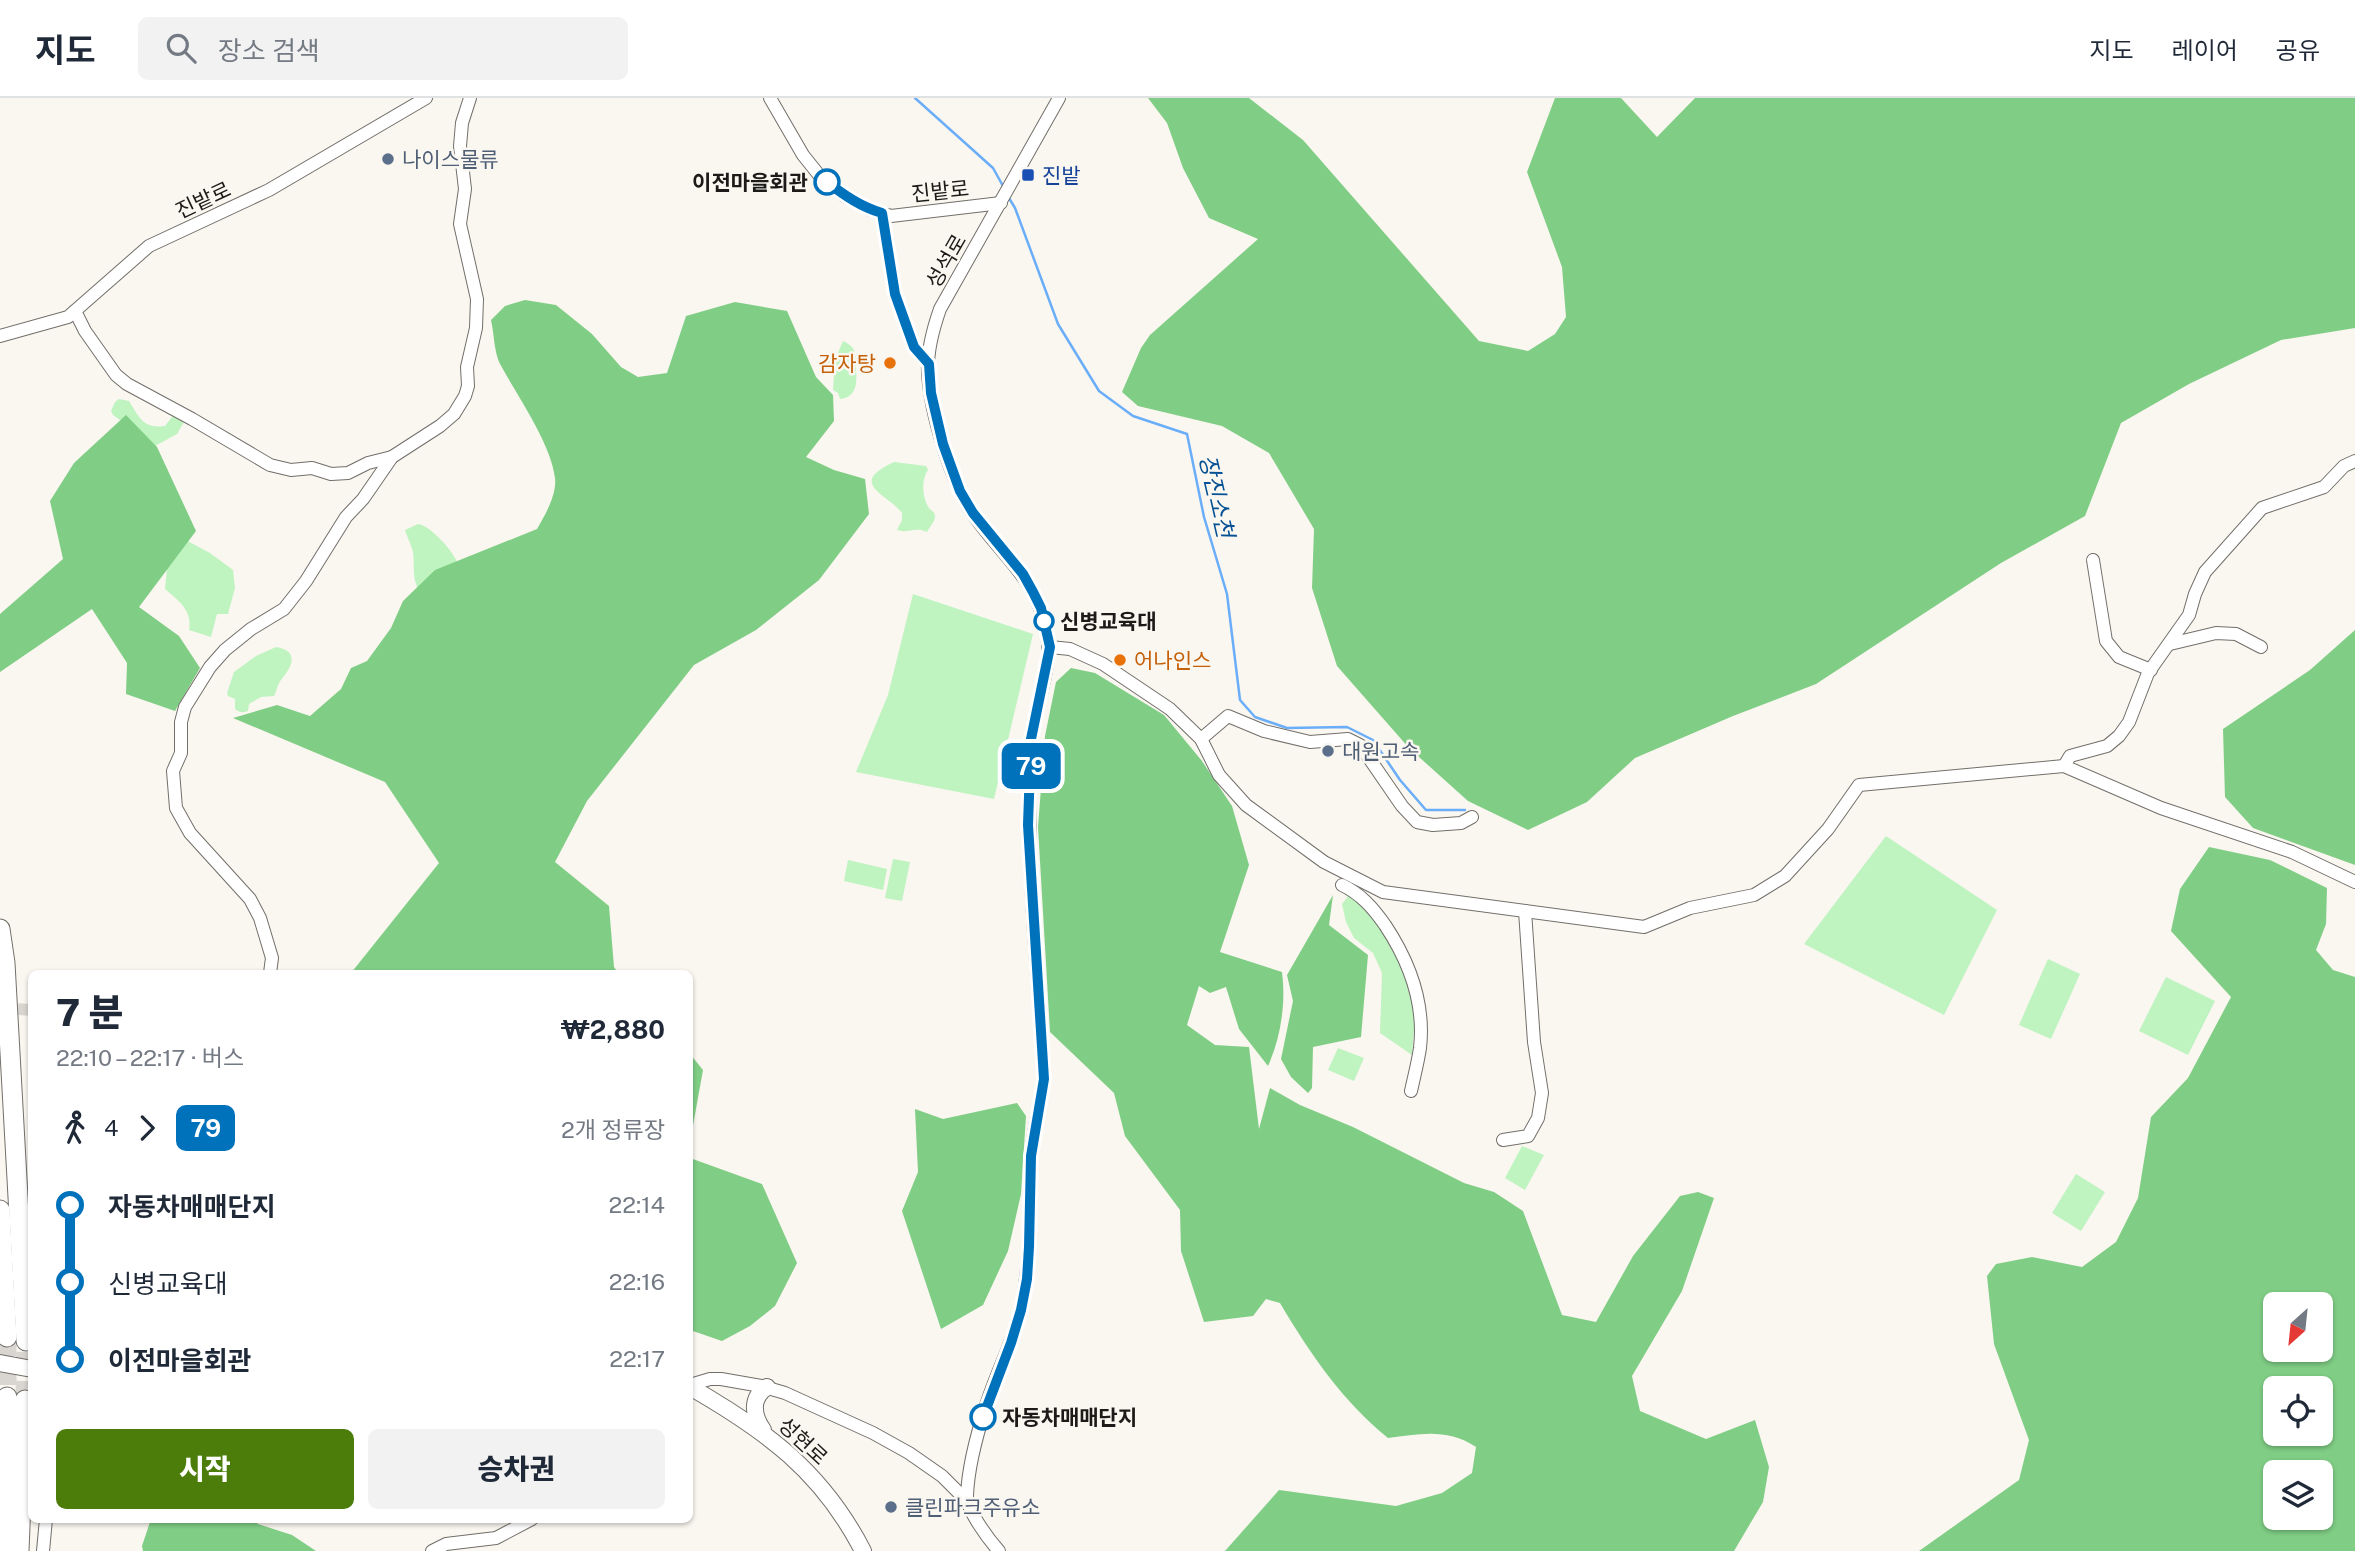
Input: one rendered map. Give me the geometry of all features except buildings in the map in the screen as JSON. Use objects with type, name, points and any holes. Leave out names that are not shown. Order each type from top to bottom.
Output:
[{"type":"highway","points":[[0,929],[5,963],[16,1339],[0,1210]]},
{"type":"highway","points":[[2,1551],[16,1398],[19,1551]]},
{"type":"main road","points":[[0,1363],[28,1368]]},
{"type":"main road","points":[[767,1387],[761,1391],[754,1409],[755,1419],[767,1435]]},
{"type":"main road","name":"성현로","points":[[693,1388],[767,1435],[806,1468],[830,1497],[863,1551]]},
{"type":"street","name":"진밭로","points":[[0,337],[68,317],[149,246],[269,190],[426,98]]},
{"type":"street","points":[[75,311],[85,331],[116,375],[127,384],[270,465],[291,471],[312,468],[331,474],[348,473],[368,463],[391,457],[454,414],[468,386],[467,367],[476,328],[477,299],[460,225],[465,189],[460,146],[462,123],[470,98]]},
{"type":"street","name":"진밭로","points":[[770,98],[803,155],[819,175],[845,196],[871,210],[891,216],[1002,202]]},
{"type":"street","name":"성석로","points":[[966,1500],[986,1405],[1011,1343],[1027,1279],[1031,1156],[1044,1079],[1028,825],[1031,751],[1050,647],[1041,608],[1023,574],[973,513],[960,491],[943,444],[931,393],[929,364],[934,327],[940,309],[1059,98]]},
{"type":"street","points":[[882,213],[895,294],[914,347],[929,364]]},
{"type":"street","points":[[270,970],[272,958],[260,918],[250,899],[190,833],[176,808],[173,771],[181,753],[181,722],[185,707],[210,667],[243,635],[284,609],[306,581],[346,517],[363,499],[391,457]]},
{"type":"street","points":[[2063,766],[2070,757],[2107,746],[2119,737],[2129,722],[2151,670],[2189,615],[2195,594],[2206,572],[2262,508],[2324,488],[2344,466],[2355,461]]},
{"type":"street","points":[[2093,560],[2106,640],[2119,657],[2151,670]]},
{"type":"street","points":[[2169,644],[2216,633],[2235,634],[2261,647]]},
{"type":"street","points":[[1050,647],[1070,649],[1103,664],[1170,709],[1200,739],[1219,775],[1246,804],[1324,862],[1383,892],[1644,927],[1690,908],[1754,895],[1785,876],[1828,829],[1859,785],[2063,766],[2161,808],[2292,852],[2355,882]]},
{"type":"street","points":[[1200,739],[1228,716],[1264,730],[1310,742],[1348,739],[1360,745],[1402,806],[1417,822],[1433,825],[1461,823],[1472,817]]},
{"type":"street","points":[[1342,885],[1353,890],[1373,909],[1395,941],[1412,976],[1420,1014],[1420,1048],[1411,1091]]},
{"type":"street","points":[[1503,1140],[1528,1136],[1538,1118],[1542,1093],[1533,1029],[1525,911]]},
{"type":"street","points":[[693,1385],[710,1379],[767,1387],[873,1433],[942,1476],[966,1500],[989,1540],[999,1551]]},
{"type":"street","points":[[43,1551],[46,1523]]},
{"type":"street","points":[[432,1551],[446,1544],[496,1538],[524,1523]]},
{"type":"green space","points":[[1148,98],[1249,98],[1303,140],[1479,341],[1528,351],[1555,334],[1566,317],[1562,267],[1527,172],[1555,98],[1621,98],[1657,137],[1695,98],[2355,98],[2355,328],[2281,340],[2189,384],[2121,423],[2085,516],[2001,563],[1816,684],[1635,758],[1587,802],[1528,830],[1468,801],[1409,748],[1337,666],[1312,588],[1314,529],[1269,453],[1222,426],[1138,406],[1122,392],[1141,348],[1150,335],[1258,239],[1209,218],[1183,168],[1167,123]]},
{"type":"green space","points":[[525,300],[556,305],[592,334],[621,367],[638,377],[667,373],[686,316],[735,302],[787,311],[816,377],[833,395],[834,421],[806,457],[834,470],[865,479],[869,514],[819,580],[756,630],[694,665],[587,801],[555,862],[609,906],[616,970],[353,970],[439,863],[385,782],[233,718],[277,705],[310,716],[341,689],[351,668],[367,661],[391,628],[403,601],[435,570],[537,529],[550,505],[555,478],[540,434],[496,352],[491,320],[505,306]]},
{"type":"green space","points":[[843,341],[855,352],[856,379],[853,392],[840,399],[838,393],[833,390],[834,375],[831,372],[835,364],[827,364],[828,357],[837,355]]},
{"type":"green space","points":[[119,399],[129,401],[142,421],[152,426],[165,426],[175,413],[184,422],[177,434],[155,446],[113,415],[111,411]]},
{"type":"green space","points":[[126,415],[157,447],[196,531],[139,607],[179,636],[200,668],[175,711],[126,694],[127,663],[92,609],[0,672],[0,614],[63,559],[50,501],[74,463]]},
{"type":"green space","points":[[894,462],[926,466],[928,470],[923,483],[924,494],[935,517],[927,532],[897,530],[902,513],[875,489],[872,483],[873,477],[880,470]]},
{"type":"green space","points":[[418,524],[429,529],[441,540],[458,564],[421,593],[416,583],[413,552],[405,530]]},
{"type":"green space","points":[[180,537],[210,553],[233,570],[235,588],[228,614],[217,614],[211,637],[189,630],[187,612],[165,589],[168,559]]},
{"type":"green space","points":[[913,594],[1033,634],[994,799],[856,772],[888,695]]},
{"type":"green space","points":[[2355,630],[2355,865],[2253,828],[2225,797],[2223,729],[2310,670]]},
{"type":"green space","points":[[276,647],[289,652],[292,660],[274,696],[261,697],[249,704],[248,711],[238,711],[235,709],[235,699],[227,693],[234,672],[256,656]]},
{"type":"green space","points":[[1071,668],[1095,673],[1164,715],[1202,761],[1232,806],[1249,865],[1220,952],[1282,972],[1283,1008],[1279,1032],[1268,1066],[1239,1029],[1226,987],[1210,993],[1199,986],[1187,1025],[1215,1045],[1249,1047],[1259,1129],[1270,1088],[1464,1183],[1494,1192],[1523,1211],[1562,1315],[1596,1322],[1633,1256],[1680,1196],[1698,1192],[1714,1198],[1682,1291],[1632,1376],[1640,1411],[1706,1439],[1755,1420],[1769,1467],[1763,1502],[1734,1551],[1225,1551],[1279,1490],[1396,1506],[1442,1493],[1472,1473],[1476,1447],[1444,1435],[1422,1434],[1388,1438],[1356,1409],[1328,1375],[1280,1303],[1266,1299],[1253,1316],[1204,1322],[1181,1251],[1180,1210],[1125,1136],[1114,1093],[1050,1032],[1038,827],[1045,736],[1056,682]]},
{"type":"green space","points":[[1886,836],[1997,910],[1944,1015],[1804,944]]},
{"type":"green space","points":[[2209,847],[2270,860],[2327,888],[2326,924],[2316,950],[2333,970],[2355,977],[2355,1551],[1919,1551],[2019,1480],[2029,1440],[1994,1344],[1987,1276],[1996,1264],[2032,1257],[2082,1267],[2116,1242],[2138,1198],[2151,1117],[2188,1078],[2231,997],[2171,931],[2180,889]]},
{"type":"green space","points":[[893,859],[910,862],[902,901],[885,898]]},
{"type":"green space","points":[[848,860],[887,869],[883,890],[844,881]]},
{"type":"green space","points":[[1353,890],[1390,934],[1409,981],[1415,1016],[1412,1055],[1380,1033],[1382,973],[1373,953],[1354,938],[1346,922],[1342,904]]},
{"type":"green space","points":[[1333,895],[1329,925],[1368,955],[1361,1037],[1313,1047],[1312,1088],[1308,1093],[1291,1077],[1281,1059],[1293,1001],[1287,975]]},
{"type":"green space","points":[[2048,959],[2080,974],[2051,1039],[2019,1025]]},
{"type":"green space","points":[[2166,977],[2215,1001],[2188,1055],[2139,1031]]},
{"type":"green space","points":[[1338,1048],[1364,1058],[1354,1081],[1328,1070]]},
{"type":"green space","points":[[693,1058],[703,1070],[693,1125]]},
{"type":"green space","points":[[1017,1103],[1026,1116],[1021,1194],[1008,1251],[983,1305],[941,1329],[902,1211],[918,1172],[915,1109],[943,1119]]},
{"type":"green space","points":[[1522,1146],[1544,1155],[1525,1190],[1505,1178]]},
{"type":"green space","points":[[693,1159],[762,1184],[797,1263],[775,1306],[750,1326],[722,1341],[693,1331]]},
{"type":"green space","points":[[2076,1174],[2105,1192],[2081,1231],[2052,1213]]},
{"type":"green space","points":[[150,1523],[257,1523],[292,1535],[316,1551],[143,1551],[142,1546]]},
{"type":"waterway","name":"장진소천","points":[[915,98],[993,168],[1003,186]]},
{"type":"waterway","name":"장진소천","points":[[1009,198],[1058,324],[1099,391],[1133,416],[1187,434],[1204,517],[1227,594],[1240,700],[1255,717],[1287,728],[1347,727],[1373,740],[1400,780],[1426,810],[1465,810]]},
{"type":"tunnel","points":[[0,1008],[28,1010]]},
{"type":"tunnel","points":[[7,1337],[7,1397]]},
{"type":"tunnel","points":[[25,1400],[26,1341]]},
{"type":"bus line","name":"79","points":[[827,182],[845,196],[882,213],[895,294],[914,347],[929,364],[931,393],[943,444],[960,491],[988,534],[1023,574],[1041,608],[1050,647],[1031,739],[1028,825],[1044,1079],[1031,1156],[1027,1279],[1011,1343],[983,1417]]},
{"type":"place","name":"나이스물류","points":[[388,159]]},
{"type":"place","name":"진밭","points":[[1028,175]]},
{"type":"place","name":"이전마을회관","points":[[827,182]]},
{"type":"place","name":"감자탕","points":[[890,363]]},
{"type":"place","name":"신병교육대","points":[[1044,621]]},
{"type":"place","name":"어나인스","points":[[1120,660]]},
{"type":"place","name":"대원고속","points":[[1328,751]]},
{"type":"place","name":"자동차매매단지","points":[[983,1417]]},
{"type":"place","name":"클린파크주유소","points":[[891,1507]]}]
